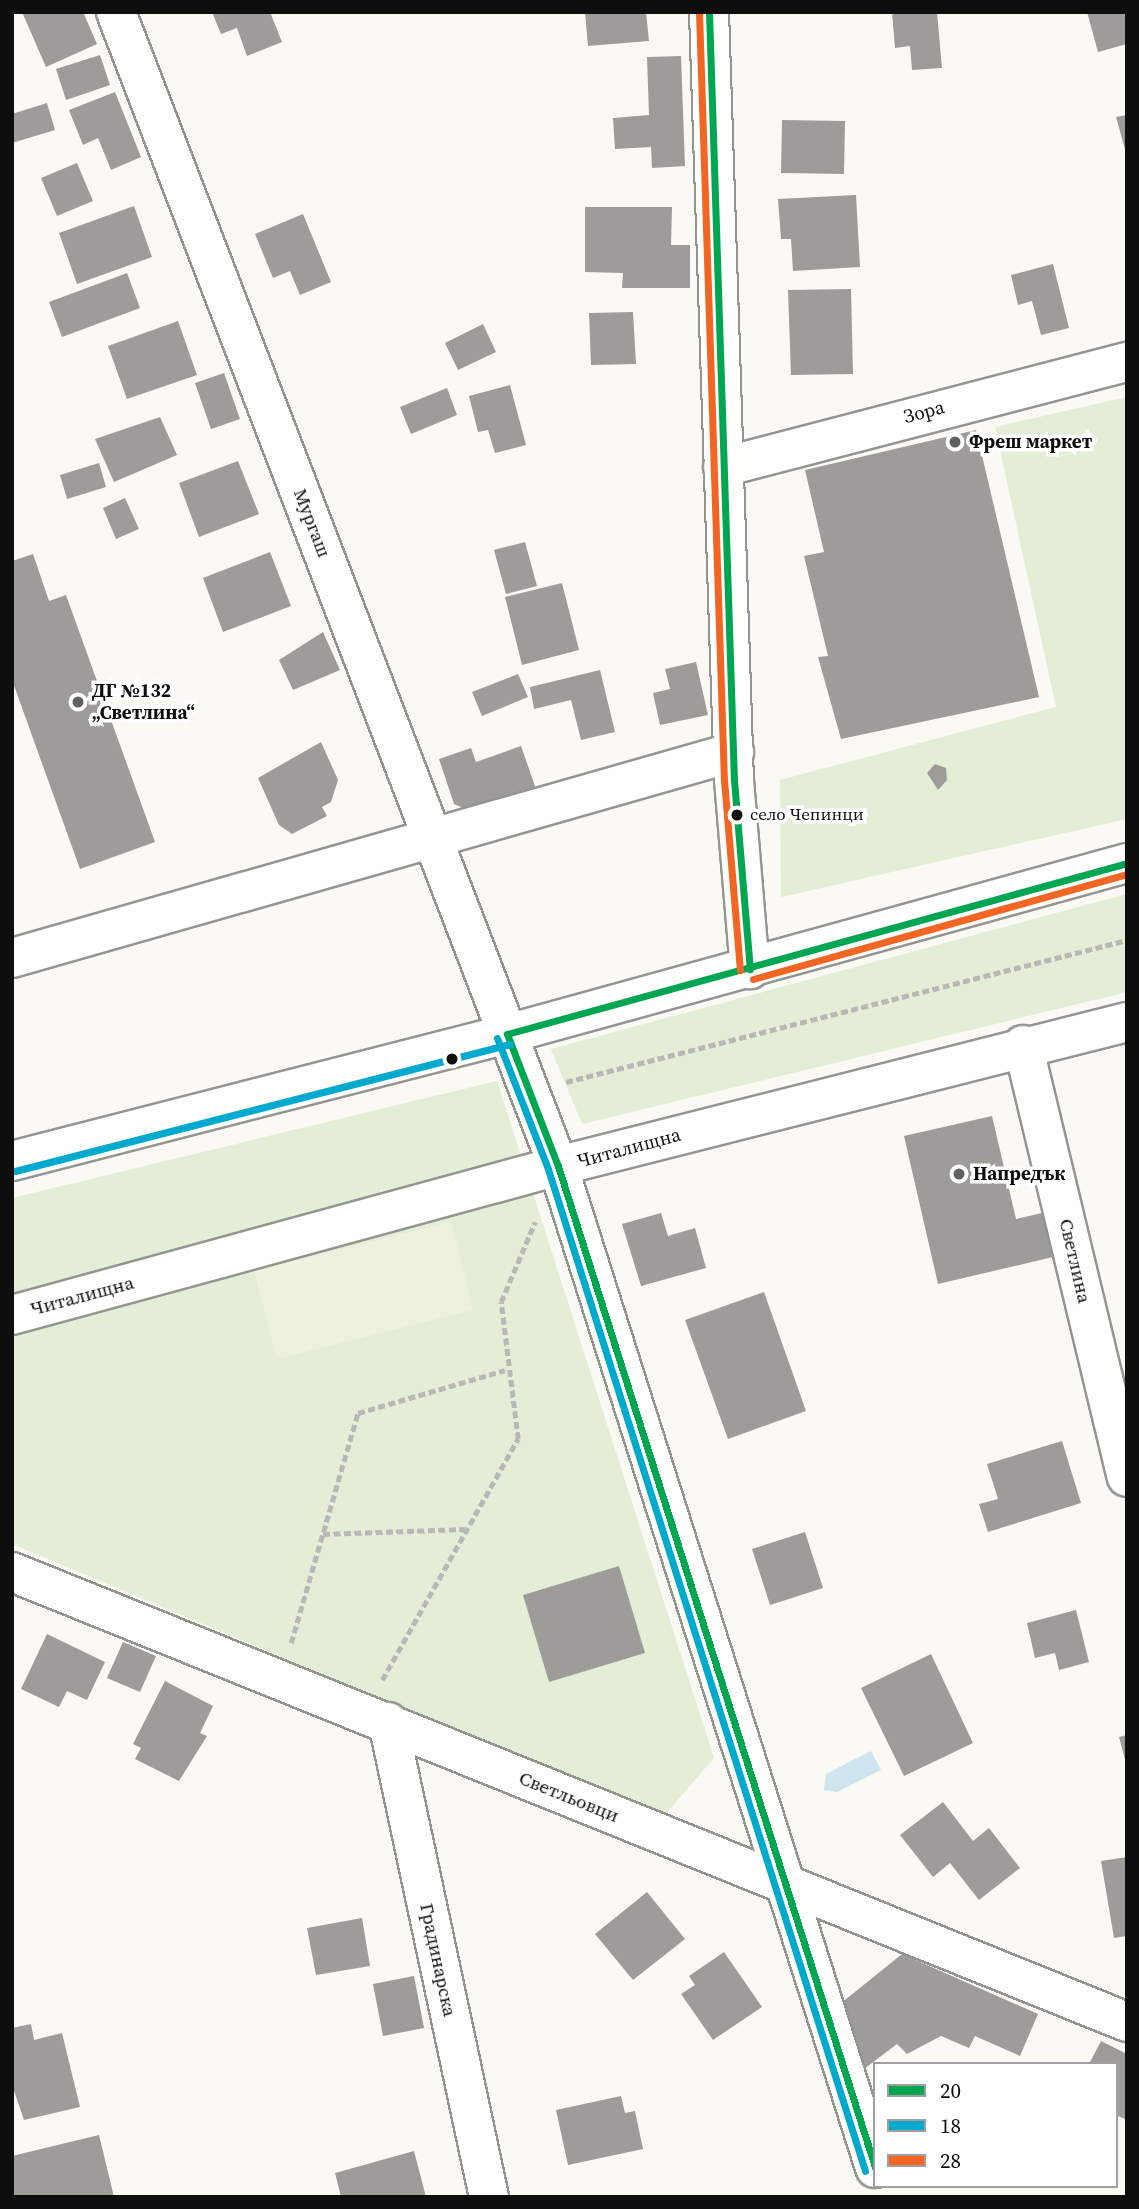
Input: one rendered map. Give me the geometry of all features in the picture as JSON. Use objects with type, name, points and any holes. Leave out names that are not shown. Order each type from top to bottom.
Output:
[{"type":"street","name":"Мургаш","points":[[116,12],[558,1166],[873,2162]]},
{"type":"street","points":[[709,12],[734,752],[750,969]]},
{"type":"street","name":"Зора","points":[[723,467],[1127,362]]},
{"type":"street","points":[[12,958],[734,752]]},
{"type":"street","points":[[12,1161],[507,1034],[1127,863]]},
{"type":"street","name":"Читалищна","points":[[12,1315],[558,1166],[1023,1045],[1127,1022]]},
{"type":"street","name":"Светлина","points":[[1023,1045],[1127,1477]]},
{"type":"street","name":"Светльовци","points":[[12,1572],[1127,2022]]},
{"type":"street","name":"Градинарска","points":[[375,1719],[489,2197]]},
{"type":"path","points":[[528,1092],[1127,940]]},
{"type":"path","points":[[375,1719],[466,1529],[518,1439],[505,1370],[501,1302],[558,1166]]},
{"type":"path","points":[[280,1681],[358,1413],[505,1370]]},
{"type":"path","points":[[323,1534],[466,1529]]},
{"type":"green space","points":[[1127,397],[1127,819],[781,897],[780,780],[1056,707],[995,427]]},
{"type":"green space","points":[[1127,894],[1127,992],[582,1124],[551,1049]]},
{"type":"green space","points":[[497,1081],[714,1758],[663,1817],[12,1544],[12,1198]]},
{"type":"green space","points":[[451,1222],[473,1310],[277,1359],[254,1271]]},
{"type":"water","points":[[871,1751],[881,1770],[837,1792],[824,1790],[826,1774]]},
{"type":"building","points":[[22,12],[83,12],[97,44],[46,67]]},
{"type":"building","points":[[212,12],[270,12],[282,42],[247,56],[237,28],[221,34]]},
{"type":"building","points":[[585,12],[646,12],[649,41],[588,46]]},
{"type":"building","points":[[892,12],[937,12],[942,68],[912,70],[910,46],[895,48]]},
{"type":"building","points":[[1087,12],[1127,12],[1127,44],[1098,52]]},
{"type":"building","points":[[100,55],[110,85],[66,100],[56,69]]},
{"type":"building","points":[[681,56],[685,166],[652,168],[651,147],[615,149],[613,118],[649,115],[647,57]]},
{"type":"building","points":[[115,92],[141,157],[111,170],[98,138],[83,145],[69,110]]},
{"type":"building","points":[[47,103],[55,130],[12,143],[12,114]]},
{"type":"building","points":[[1127,115],[1127,153],[1126,153],[1116,117]]},
{"type":"building","points":[[782,120],[845,121],[844,174],[781,173]]},
{"type":"building","points":[[77,163],[93,201],[57,216],[41,178]]},
{"type":"building","points":[[856,195],[860,267],[793,271],[791,239],[781,239],[778,199]]},
{"type":"building","points":[[134,206],[152,257],[77,284],[59,233]]},
{"type":"building","points":[[585,207],[672,207],[671,245],[690,245],[690,288],[622,288],[623,273],[585,272]]},
{"type":"building","points":[[303,214],[331,282],[300,295],[290,271],[273,278],[255,234]]},
{"type":"building","points":[[1053,264],[1069,328],[1041,335],[1032,301],[1018,305],[1011,275]]},
{"type":"building","points":[[127,273],[140,308],[62,337],[49,302]]},
{"type":"building","points":[[851,289],[853,374],[791,375],[788,290]]},
{"type":"building","points":[[633,312],[636,364],[591,365],[589,313]]},
{"type":"building","points":[[178,321],[197,375],[127,399],[108,346]]},
{"type":"building","points":[[483,324],[496,352],[458,370],[445,343]]},
{"type":"building","points":[[224,373],[240,419],[211,429],[195,383]]},
{"type":"building","points":[[510,385],[526,445],[495,453],[488,430],[478,432],[469,396]]},
{"type":"building","points":[[447,388],[457,415],[411,434],[400,407]]},
{"type":"building","points":[[160,417],[177,455],[114,482],[95,439]]},
{"type":"building","points":[[976,430],[1039,697],[841,739],[818,657],[828,656],[804,556],[824,552],[805,470]]},
{"type":"building","points":[[238,461],[259,514],[199,537],[179,483]]},
{"type":"building","points":[[99,463],[106,487],[67,499],[60,475]]},
{"type":"building","points":[[125,498],[139,529],[116,539],[103,508]]},
{"type":"building","points":[[525,542],[537,586],[506,594],[494,550]]},
{"type":"building","points":[[270,552],[291,606],[223,632],[203,578]]},
{"type":"building","points":[[33,554],[49,601],[66,595],[155,842],[80,869],[12,680],[12,561]]},
{"type":"building","points":[[562,583],[579,650],[522,665],[505,597]]},
{"type":"building","points":[[323,632],[340,670],[293,690],[279,660]]},
{"type":"building","points":[[696,662],[708,715],[660,725],[653,693],[670,689],[665,669]]},
{"type":"building","points":[[600,670],[615,732],[581,740],[571,700],[534,709],[530,687]]},
{"type":"building","points":[[518,674],[528,697],[482,716],[472,692]]},
{"type":"building","points":[[321,742],[338,780],[331,802],[322,807],[327,816],[292,834],[279,825],[258,778]]},
{"type":"building","points":[[521,746],[536,789],[470,811],[454,804],[439,759],[471,748],[476,762]]},
{"type":"building","points":[[935,764],[946,768],[947,780],[938,790],[927,773]]},
{"type":"building","name":"Напредък","points":[[992,1116],[1016,1219],[1042,1213],[1053,1257],[938,1284],[904,1136]]},
{"type":"building","points":[[661,1213],[668,1236],[695,1228],[706,1268],[641,1286],[622,1224]]},
{"type":"building","points":[[764,1292],[806,1411],[728,1439],[685,1320]]},
{"type":"building","points":[[1062,1441],[1081,1503],[988,1532],[979,1504],[998,1499],[987,1464]]},
{"type":"building","points":[[805,1532],[823,1588],[770,1605],[752,1549]]},
{"type":"building","points":[[619,1566],[645,1653],[549,1682],[523,1595]]},
{"type":"building","points":[[1076,1610],[1089,1662],[1059,1670],[1055,1653],[1035,1658],[1027,1623]]},
{"type":"building","points":[[47,1634],[105,1662],[87,1700],[67,1691],[59,1707],[21,1689]]},
{"type":"building","points":[[123,1642],[156,1656],[140,1692],[107,1678]]},
{"type":"building","points":[[931,1654],[973,1743],[904,1776],[861,1688]]},
{"type":"building","points":[[165,1681],[213,1706],[200,1733],[207,1736],[179,1781],[135,1759],[141,1748],[133,1744]]},
{"type":"building","points":[[1127,1735],[1127,1763],[1126,1763],[1119,1737]]},
{"type":"building","points":[[943,1802],[973,1841],[989,1828],[1020,1868],[979,1900],[950,1863],[933,1877],[900,1835]]},
{"type":"building","points":[[1127,1857],[1127,1936],[1114,1938],[1101,1861]]},
{"type":"building","points":[[647,1892],[685,1939],[633,1980],[595,1934]]},
{"type":"building","points":[[362,1918],[370,1966],[316,1975],[307,1928]]},
{"type":"building","points":[[724,1952],[762,2007],[713,2040],[681,1994],[695,1985],[689,1976]]},
{"type":"building","points":[[902,1954],[1038,2014],[1020,2056],[975,2036],[969,2048],[941,2036],[907,2054],[897,2044],[864,2069],[840,2004]]},
{"type":"building","points":[[414,1976],[424,2028],[383,2036],[373,1984]]},
{"type":"building","points":[[31,2024],[34,2040],[62,2033],[80,2107],[24,2120],[12,2085],[12,2028]]},
{"type":"building","points":[[1101,2041],[1127,2054],[1127,2120],[1118,2116],[1118,2062],[1090,2062]]},
{"type":"building","points":[[621,2096],[625,2113],[635,2111],[643,2149],[568,2165],[556,2110]]},
{"type":"building","points":[[99,2135],[114,2197],[12,2197],[12,2156]]},
{"type":"building","points":[[414,2151],[426,2197],[341,2197],[335,2173]]},
{"type":"transit line","name":"28","points":[[699,12],[724,780],[740,970]]},
{"type":"transit line","name":"20","points":[[709,12],[734,780],[750,969]]},
{"type":"transit line","name":"20","points":[[507,1034],[1127,863]]},
{"type":"transit line","name":"28","points":[[753,979],[1127,874]]},
{"type":"transit line","name":"20","points":[[507,1034],[558,1166],[873,2161]]},
{"type":"transit line","name":"18","points":[[497,1038],[548,1169],[865,2171]]},
{"type":"transit line","name":"18","points":[[15,1171],[510,1044]]},
{"type":"place","name":"Фреш маркет","points":[[955,442]]},
{"type":"place","name":"ДГ №132 „Светлина“","points":[[78,702]]},
{"type":"place","name":"село Чепинци","points":[[737,815]]},
{"type":"place","name":"Напредък","points":[[959,1174]]}]
